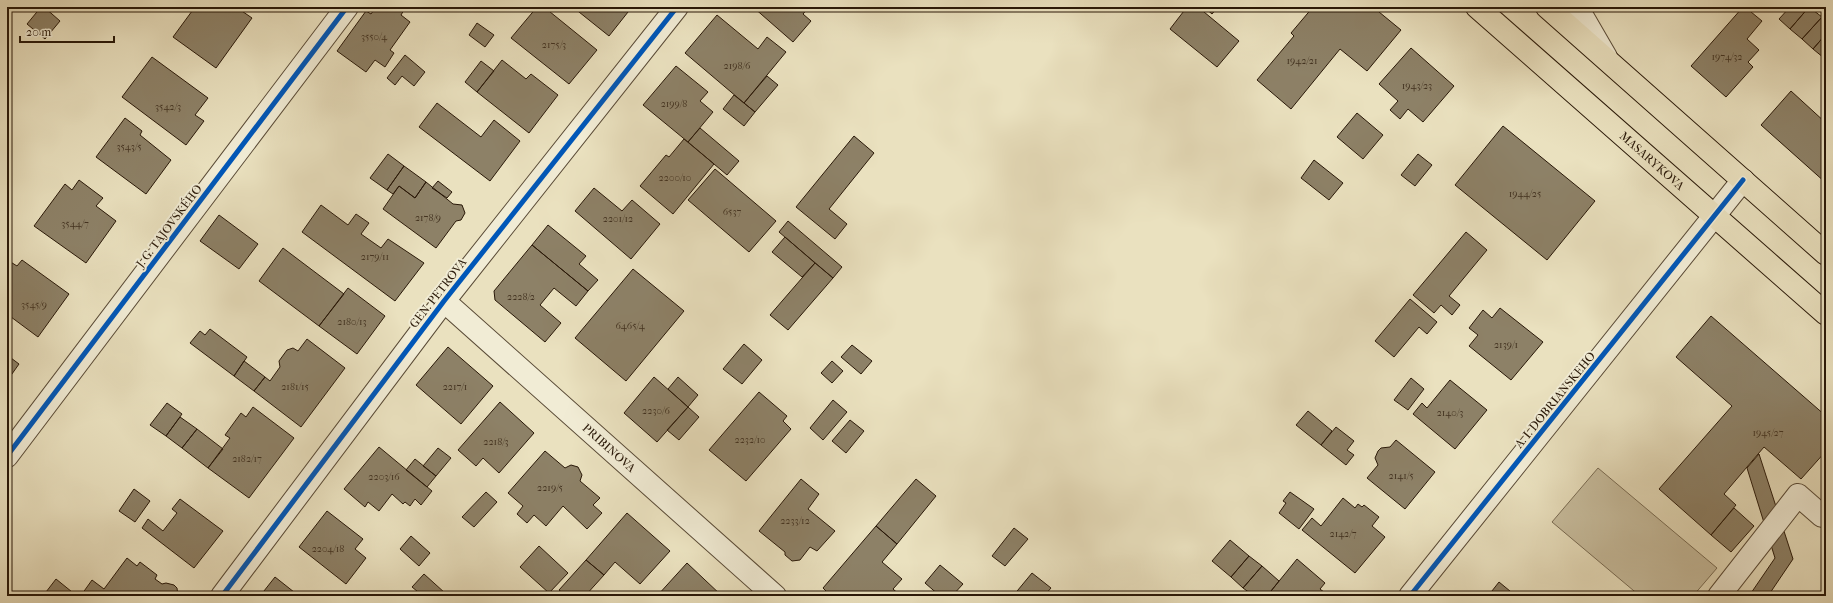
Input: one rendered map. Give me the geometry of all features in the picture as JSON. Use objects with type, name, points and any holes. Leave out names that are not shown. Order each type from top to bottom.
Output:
[{"type":"main road","name":"MASARYKOVA","points":[[1477,7],[1826,314]]},
{"type":"main road","points":[[1547,7],[1826,254]]},
{"type":"street","name":"J. G. TAJOVSKÉHO","points":[[7,456],[347,7]]},
{"type":"street","name":"GEN. PETROVA","points":[[222,596],[444,301],[677,7]]},
{"type":"street","points":[[1577,7],[1608,61]]},
{"type":"street","name":"A. I. DOBRIANSKEHO","points":[[1410,596],[1743,180]]},
{"type":"street","name":"PRIBINOVA","points":[[444,301],[775,596]]},
{"type":"street","points":[[1719,596],[1798,496],[1822,516],[1826,511]]},
{"type":"shaded area","points":[[1598,468],[1717,568],[1693,596],[1640,596],[1552,522]]},
{"type":"building","points":[[41,7],[44,7],[60,21],[45,39],[27,24]]},
{"type":"building","points":[[195,7],[236,7],[252,18],[216,68],[173,37]]},
{"type":"building","points":[[376,7],[400,7],[404,10],[401,15],[410,22],[390,50],[394,53],[385,67],[375,60],[366,72],[337,51],[366,11],[371,14]]},
{"type":"building","points":[[537,7],[544,7],[597,50],[569,84],[511,38]]},
{"type":"building","points":[[632,7],[609,36],[574,8]]},
{"type":"building","points":[[753,7],[809,7],[803,14],[811,21],[793,42]]},
{"type":"building","points":[[1187,7],[1198,7],[1239,41],[1217,67],[1170,29]]},
{"type":"building","points":[[1204,7],[1218,7],[1212,14]]},
{"type":"building","points":[[1313,7],[1373,7],[1401,30],[1367,71],[1340,49],[1291,109],[1257,80],[1294,36],[1291,33]]},
{"type":"building","points":[[1743,7],[1762,21],[1747,39],[1759,50],[1748,62],[1753,67],[1726,97],[1691,66]]},
{"type":"building","points":[[1790,7],[1809,7],[1790,29],[1779,19]]},
{"type":"building","points":[[1809,7],[1822,17],[1802,39],[1790,29]]},
{"type":"building","points":[[717,15],[758,49],[767,37],[786,52],[744,103],[685,53]]},
{"type":"building","points":[[1822,17],[1826,21],[1826,34],[1813,49],[1802,39]]},
{"type":"building","points":[[477,23],[494,35],[485,47],[469,35]]},
{"type":"building","points":[[1826,34],[1826,56],[1824,58],[1813,49]]},
{"type":"building","points":[[1411,48],[1454,86],[1423,122],[1408,109],[1400,119],[1390,110],[1398,101],[1379,84]]},
{"type":"building","points":[[405,55],[425,72],[414,86],[402,76],[395,85],[387,78]]},
{"type":"building","points":[[152,57],[208,98],[195,115],[204,121],[186,145],[122,97]]},
{"type":"building","points":[[502,60],[526,79],[531,74],[558,95],[529,133],[477,92]]},
{"type":"building","points":[[481,61],[494,71],[477,92],[465,82]]},
{"type":"building","points":[[676,66],[708,92],[700,101],[713,112],[688,142],[643,105]]},
{"type":"building","points":[[767,76],[778,85],[755,112],[744,103]]},
{"type":"building","points":[[1791,91],[1826,123],[1826,183],[1761,125]]},
{"type":"building","points":[[734,95],[755,112],[744,126],[723,109]]},
{"type":"building","points":[[437,103],[481,137],[494,120],[520,141],[490,181],[419,127]]},
{"type":"building","points":[[1357,113],[1383,135],[1363,159],[1337,137]]},
{"type":"building","points":[[125,118],[142,131],[140,135],[171,160],[146,194],[96,157]]},
{"type":"building","points":[[1503,126],[1595,201],[1547,260],[1455,185]]},
{"type":"building","points":[[700,128],[739,161],[727,175],[688,142]]},
{"type":"building","points":[[854,136],[874,153],[829,209],[847,224],[835,239],[796,207]]},
{"type":"building","points":[[684,139],[714,164],[673,214],[640,186],[666,155],[669,157]]},
{"type":"building","points":[[388,154],[404,166],[387,190],[370,178]]},
{"type":"building","points":[[1418,154],[1432,165],[1415,186],[1401,175]]},
{"type":"building","points":[[1314,160],[1343,183],[1329,200],[1301,178]]},
{"type":"building","points":[[404,166],[426,182],[415,198],[399,186],[393,194],[387,190]]},
{"type":"building","points":[[715,169],[776,221],[749,252],[688,200]]},
{"type":"building","points":[[79,180],[103,198],[96,206],[116,221],[86,263],[34,226],[65,184],[72,190]]},
{"type":"building","points":[[438,181],[452,192],[447,198],[432,188]]},
{"type":"building","points":[[426,182],[453,204],[462,205],[465,213],[461,220],[456,221],[436,248],[383,209],[399,186],[415,198]]},
{"type":"building","points":[[594,188],[622,211],[632,200],[660,224],[631,259],[575,211]]},
{"type":"building","points":[[321,205],[348,225],[356,214],[369,223],[361,234],[381,248],[388,239],[424,263],[395,301],[302,232]]},
{"type":"building","points":[[219,215],[258,244],[239,269],[200,241]]},
{"type":"building","points":[[788,221],[842,267],[833,278],[779,232]]},
{"type":"building","points":[[548,225],[586,256],[579,264],[598,280],[588,291],[532,245]]},
{"type":"building","points":[[1466,232],[1487,250],[1449,296],[1460,305],[1452,315],[1441,305],[1434,313],[1413,295]]},
{"type":"building","points":[[785,237],[815,263],[802,277],[772,252]]},
{"type":"building","points":[[532,245],[588,291],[576,306],[554,288],[540,305],[561,323],[545,342],[495,300],[494,291]]},
{"type":"building","points":[[283,248],[344,294],[319,326],[259,281]]},
{"type":"building","points":[[22,260],[69,294],[38,337],[7,314],[7,264],[9,261],[17,266]]},
{"type":"building","points":[[815,263],[833,278],[788,330],[770,315]]},
{"type":"building","points":[[633,269],[684,311],[626,381],[575,338]]},
{"type":"building","points":[[348,288],[385,316],[357,354],[319,326]]},
{"type":"building","points":[[1410,299],[1437,322],[1427,334],[1419,327],[1394,357],[1375,341]]},
{"type":"building","points":[[1500,308],[1543,342],[1511,380],[1469,346],[1478,335],[1469,328],[1483,310],[1492,318]]},
{"type":"building","points":[[1711,316],[1826,416],[1826,451],[1801,479],[1764,447],[1724,494],[1736,505],[1711,535],[1659,489],[1732,406],[1676,357]]},
{"type":"building","points":[[210,329],[247,357],[234,376],[190,343],[200,331],[205,335]]},
{"type":"building","points":[[307,339],[345,368],[301,427],[254,391],[265,377],[270,381],[280,367],[279,361],[287,350],[293,348],[298,351]]},
{"type":"building","points":[[744,344],[762,360],[742,384],[723,369]]},
{"type":"building","points":[[852,345],[872,361],[861,374],[841,357]]},
{"type":"building","points":[[448,347],[493,386],[461,424],[416,385]]},
{"type":"building","points":[[7,355],[19,364],[7,381]]},
{"type":"building","points":[[244,361],[265,377],[254,391],[234,376]]},
{"type":"building","points":[[832,361],[843,371],[832,383],[821,373]]},
{"type":"building","points":[[654,377],[688,407],[657,442],[624,413]]},
{"type":"building","points":[[678,377],[698,395],[688,407],[668,389]]},
{"type":"building","points":[[1411,378],[1424,389],[1408,410],[1394,400]]},
{"type":"building","points":[[1450,380],[1487,410],[1455,449],[1413,414],[1422,403],[1427,408]]},
{"type":"building","points":[[759,392],[787,416],[783,421],[791,429],[746,481],[709,450]]},
{"type":"building","points":[[833,400],[847,412],[823,440],[810,428]]},
{"type":"building","points":[[500,402],[534,433],[499,473],[483,458],[476,466],[458,450]]},
{"type":"building","points":[[167,403],[182,414],[166,436],[150,425]]},
{"type":"building","points":[[253,407],[294,438],[249,498],[208,468],[230,438],[225,435],[241,413],[246,417]]},
{"type":"building","points":[[688,407],[699,417],[679,440],[667,430]]},
{"type":"building","points":[[1308,411],[1332,431],[1321,445],[1296,425]]},
{"type":"building","points":[[180,417],[197,429],[182,448],[166,436]]},
{"type":"building","points":[[850,420],[864,431],[846,453],[832,441]]},
{"type":"building","points":[[1336,427],[1354,441],[1347,450],[1354,455],[1346,465],[1321,445]]},
{"type":"building","points":[[197,429],[223,449],[208,468],[182,448]]},
{"type":"building","points":[[1396,440],[1435,472],[1405,509],[1367,478],[1378,465],[1375,458],[1378,451],[1381,448],[1390,447]]},
{"type":"building","points":[[379,447],[432,491],[421,505],[415,499],[410,506],[405,502],[403,504],[392,494],[379,511],[368,502],[365,507],[344,489]]},
{"type":"building","points":[[438,448],[451,458],[436,476],[423,466]]},
{"type":"building","points":[[545,451],[565,468],[571,465],[578,467],[582,475],[580,481],[600,498],[593,505],[602,513],[587,529],[563,506],[546,526],[534,515],[527,523],[517,514],[523,506],[508,493]]},
{"type":"building","points":[[1759,454],[1793,559],[1768,596],[1749,596],[1775,558],[1747,468]]},
{"type":"building","points":[[415,459],[436,476],[427,487],[406,470]]},
{"type":"building","points":[[801,479],[819,494],[808,509],[835,531],[817,551],[810,547],[800,560],[792,561],[785,555],[785,552],[759,531]]},
{"type":"building","points":[[916,479],[936,496],[897,544],[876,526]]},
{"type":"building","points":[[134,489],[150,501],[135,522],[119,511]]},
{"type":"building","points":[[486,492],[497,502],[474,527],[462,517]]},
{"type":"building","points":[[1290,492],[1314,509],[1299,529],[1279,513],[1286,503],[1283,501]]},
{"type":"building","points":[[1343,498],[1355,508],[1358,504],[1362,507],[1364,505],[1379,517],[1372,526],[1385,537],[1355,573],[1302,530],[1312,518],[1321,526]]},
{"type":"building","points":[[180,499],[223,531],[194,568],[142,528],[148,519],[163,531],[177,513],[172,509]]},
{"type":"building","points":[[1734,508],[1754,526],[1731,552],[1711,535]]},
{"type":"building","points":[[327,511],[363,539],[355,549],[366,558],[346,584],[299,547]]},
{"type":"building","points":[[627,513],[670,551],[640,584],[615,562],[604,575],[586,560]]},
{"type":"building","points":[[876,526],[897,544],[882,562],[902,579],[893,589],[901,596],[831,596],[823,588]]},
{"type":"building","points":[[1014,528],[1028,539],[1005,566],[992,556]]},
{"type":"building","points":[[411,536],[430,553],[419,566],[400,549]]},
{"type":"building","points":[[1230,540],[1249,556],[1231,577],[1212,561]]},
{"type":"building","points":[[539,546],[568,573],[549,593],[520,567]]},
{"type":"building","points":[[1249,556],[1262,566],[1243,588],[1231,577]]},
{"type":"building","points":[[127,558],[137,566],[140,562],[157,575],[155,579],[162,584],[166,583],[174,585],[177,588],[178,596],[84,596],[82,594],[92,580],[104,589]]},
{"type":"building","points":[[1297,559],[1325,583],[1320,589],[1329,596],[1267,596]]},
{"type":"building","points":[[586,560],[604,575],[585,596],[566,596],[559,590]]},
{"type":"building","points":[[687,563],[722,596],[657,596]]},
{"type":"building","points":[[940,565],[963,584],[952,596],[940,596],[925,583]]},
{"type":"building","points":[[1262,566],[1279,581],[1267,596],[1254,596],[1243,588]]},
{"type":"building","points":[[1032,573],[1051,588],[1044,596],[1013,596]]},
{"type":"building","points":[[424,574],[445,593],[442,596],[423,596],[412,587]]},
{"type":"building","points":[[275,577],[299,596],[260,596]]},
{"type":"building","points":[[56,579],[77,596],[52,596],[46,592]]},
{"type":"building","points":[[1499,582],[1516,596],[1488,596]]},
{"type":"cycle path","points":[[7,456],[347,7]]},
{"type":"cycle path","points":[[222,596],[444,301],[677,7]]},
{"type":"cycle path","points":[[1410,596],[1743,180]]}]
